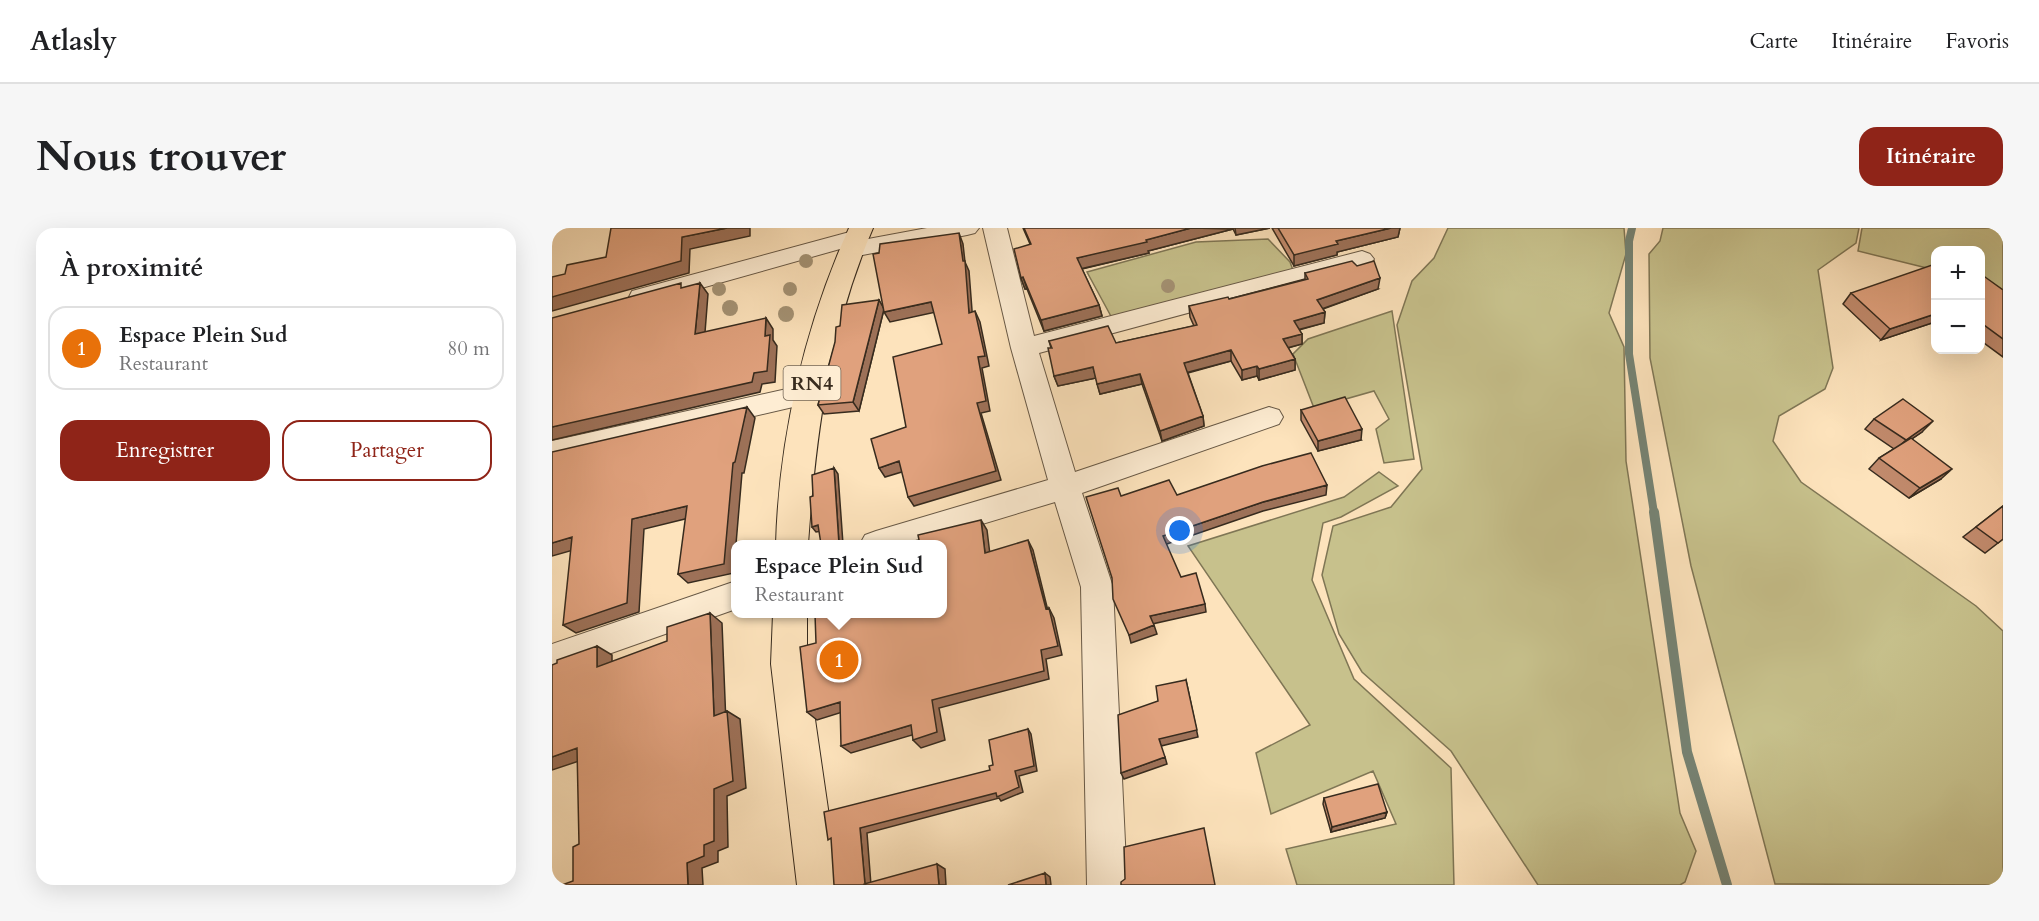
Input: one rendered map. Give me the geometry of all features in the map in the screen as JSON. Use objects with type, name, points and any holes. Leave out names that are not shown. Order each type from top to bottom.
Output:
[{"type":"highway","name":"RN4","points":[[792,540],[809,394],[830,309],[857,238]]},
{"type":"highway","points":[[790,618],[789,664],[818,885]]},
{"type":"street","points":[[614,305],[857,238],[967,228]]},
{"type":"street","points":[[995,228],[1024,348],[1065,487],[1086,544],[1097,587],[1107,885]]},
{"type":"street","points":[[1024,348],[1362,259]]},
{"type":"street","points":[[552,452],[809,394]]},
{"type":"street","points":[[889,540],[1065,487],[1269,417]]},
{"type":"street","points":[[552,659],[731,596]]},
{"type":"shaded area","points":[[1448,228],[1624,228],[1626,254],[1609,313],[1624,347],[1626,461],[1680,813],[1696,851],[1685,882],[1680,885],[1538,885],[1451,751],[1362,672],[1339,634],[1322,575],[1333,526],[1391,507],[1422,469],[1397,325],[1412,281],[1434,258]]},
{"type":"shaded area","points":[[1663,228],[1859,228],[1856,243],[1818,270],[1833,368],[1825,389],[1779,416],[1773,441],[1801,482],[1976,606],[2003,631],[2003,885],[1775,884],[1691,566],[1650,358],[1649,254],[1660,241]]},
{"type":"shaded area","points":[[1862,228],[2003,228],[2003,293],[1985,283],[1985,246],[1931,246],[1931,269],[1858,251]]},
{"type":"shaded area","points":[[1268,239],[1290,262],[1294,273],[1113,320],[1087,272],[1196,242]]},
{"type":"shaded area","points":[[1392,311],[1414,459],[1384,463],[1376,429],[1389,419],[1374,391],[1314,408],[1293,354],[1308,339]]},
{"type":"shaded area","points":[[1379,472],[1398,486],[1341,517],[1323,523],[1312,580],[1354,679],[1451,768],[1454,885],[1297,885],[1286,849],[1396,824],[1373,771],[1271,814],[1256,753],[1310,725],[1188,546],[1344,497]]},
{"type":"building","points":[[611,228],[727,228],[682,237],[681,261],[552,297],[552,277],[565,274],[567,265],[606,257]]},
{"type":"building","points":[[1024,228],[1191,228],[1146,240],[1147,242],[1077,258],[1099,305],[1041,320],[1023,277],[1021,278],[1014,249],[1031,244]]},
{"type":"building","points":[[1278,228],[1391,228],[1336,241],[1338,244],[1294,255]]},
{"type":"building","points":[[959,233],[963,261],[965,261],[969,313],[975,311],[985,356],[978,357],[986,401],[977,403],[996,471],[908,497],[899,461],[879,468],[871,439],[906,427],[893,357],[942,344],[931,302],[884,312],[873,254],[879,253],[880,244]]},
{"type":"building","points":[[1352,261],[1357,266],[1374,261],[1380,278],[1317,300],[1325,312],[1294,321],[1302,334],[1283,339],[1295,359],[1259,369],[1257,366],[1242,370],[1231,350],[1184,363],[1203,416],[1160,431],[1140,374],[1097,384],[1093,367],[1054,376],[1048,348],[1052,348],[1049,341],[1108,326],[1116,343],[1197,325],[1189,306],[1228,297],[1229,299],[1308,279],[1305,273]]},
{"type":"building","points":[[1931,265],[1931,315],[1890,329],[1851,293]]},
{"type":"building","points":[[1985,277],[2003,290],[2003,339],[1985,326]]},
{"type":"building","points":[[681,283],[681,288],[700,283],[695,334],[766,318],[765,336],[770,335],[767,371],[754,373],[752,382],[552,427],[552,318]]},
{"type":"building","points":[[879,300],[853,402],[818,405],[835,342],[836,327],[840,326],[842,305]]},
{"type":"building","points":[[1345,397],[1362,429],[1318,441],[1301,410]]},
{"type":"building","points":[[1903,399],[1933,421],[1906,440],[1874,419]]},
{"type":"building","points":[[747,407],[733,463],[724,564],[678,574],[687,506],[632,519],[627,603],[563,625],[572,537],[552,543],[552,452]]},
{"type":"building","points":[[1911,438],[1952,469],[1920,488],[1879,458]]},
{"type":"building","points":[[1311,453],[1327,485],[1263,502],[1163,536],[1181,577],[1196,573],[1205,604],[1150,616],[1154,625],[1129,635],[1113,599],[1112,578],[1086,497],[1118,488],[1121,496],[1169,480],[1177,495],[1262,466]]},
{"type":"building","points":[[834,468],[839,540],[820,540],[818,525],[812,527],[810,497],[813,496],[812,475]]},
{"type":"building","points":[[2003,506],[2003,539],[1998,543],[1976,527]]},
{"type":"building","points":[[981,520],[985,553],[1028,540],[1058,646],[1041,650],[1044,671],[932,700],[937,732],[913,740],[911,725],[841,746],[840,702],[807,712],[800,647],[816,643],[815,618],[947,618],[947,540],[919,540],[918,535]]},
{"type":"building","points":[[710,613],[714,716],[727,711],[733,781],[714,789],[714,841],[704,845],[704,856],[687,863],[688,885],[562,885],[573,881],[573,847],[579,844],[577,748],[552,757],[552,665],[557,663],[557,660],[597,646],[597,667],[667,641],[667,627]]},
{"type":"building","points":[[1186,680],[1197,730],[1159,739],[1165,757],[1121,773],[1118,715],[1158,701],[1156,686]]},
{"type":"building","points":[[1028,729],[1034,766],[1015,771],[1019,787],[997,797],[996,793],[860,828],[865,884],[834,885],[831,838],[828,840],[824,812],[990,770],[989,766],[993,765],[989,740]]},
{"type":"building","points":[[1378,784],[1387,812],[1332,827],[1324,798]]},
{"type":"building","points":[[1204,828],[1215,885],[1121,885],[1125,879],[1124,847]]},
{"type":"building","points":[[937,864],[939,885],[864,885],[864,884]]},
{"type":"building","points":[[1045,873],[1046,885],[1008,885]]},
{"type":"waterway","points":[[1632,228],[1629,241],[1629,354],[1654,513]]},
{"type":"waterway","points":[[1654,512],[1687,752],[1727,885]]},
{"type":"place","name":"Espace Plein Sud","points":[[839,660]]}]
